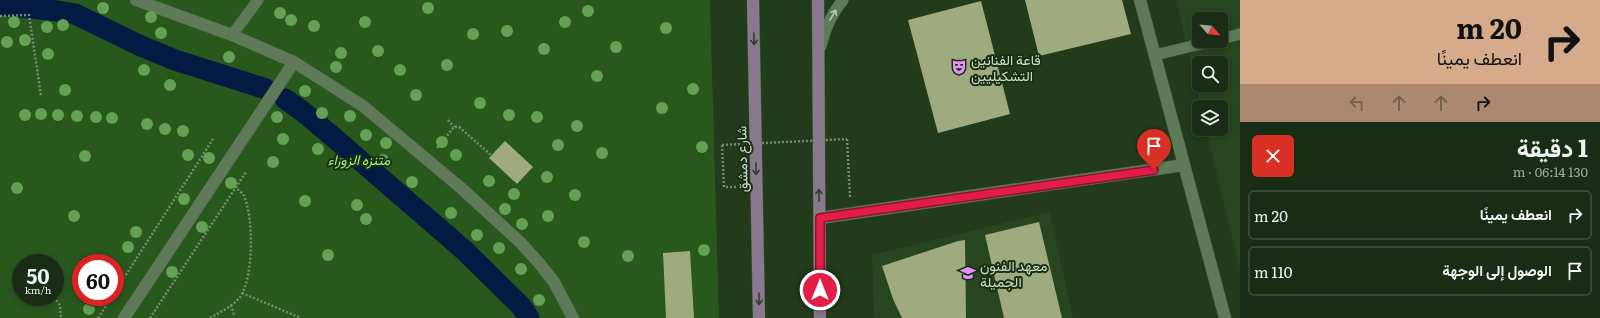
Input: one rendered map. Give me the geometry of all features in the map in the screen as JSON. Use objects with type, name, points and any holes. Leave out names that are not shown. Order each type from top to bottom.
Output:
[{"type":"main road","name":"شارع دمشق","points":[[753,0],[759,318]]},
{"type":"main road","points":[[818,0],[820,318]]},
{"type":"street","points":[[136,0],[232,35],[294,62],[363,106],[407,141],[520,242],[554,282],[573,318]]},
{"type":"street","points":[[1140,0],[1225,318]]},
{"type":"street","points":[[124,318],[294,62]]},
{"type":"street","points":[[820,218],[1184,165]]},
{"type":"lane","points":[[818,58],[824,32],[830,18],[843,0]]},
{"type":"lane","points":[[232,35],[253,2]]},
{"type":"lane","points":[[1228,37],[1240,34]]},
{"type":"lane","points":[[1155,55],[1192,46]]},
{"type":"path","points":[[0,16],[28,15],[41,96]]},
{"type":"path","points":[[448,120],[454,127],[463,128],[491,155]]},
{"type":"path","points":[[427,160],[454,127]]},
{"type":"path","points":[[124,278],[213,139]]},
{"type":"path","points":[[724,187],[722,144],[847,139],[848,180]]},
{"type":"path","points":[[150,318],[246,172]]},
{"type":"path","points":[[210,318],[231,305],[239,298],[245,288],[248,276],[250,235],[246,202],[242,193],[236,187]]},
{"type":"path","points":[[242,293],[301,318]]},
{"type":"path","points":[[231,305],[234,315]]},
{"type":"path","points":[[60,306],[61,318]]},
{"type":"path","points":[[98,318],[106,306]]},
{"type":"shaded area","points":[[1176,0],[1240,0],[1240,271],[1208,136],[1228,136],[1228,100],[1199,100],[1197,92],[1228,92],[1228,56],[1192,56],[1192,68]]},
{"type":"shaded area","name":"معهد الفنون الجميلة","points":[[1050,212],[1073,318],[874,318],[872,255]]},
{"type":"green space","name":"متنزه الزوراء","points":[[0,0],[710,0],[719,318],[0,318]]},
{"type":"building","points":[[1025,0],[1122,0],[1131,34],[1039,56]]},
{"type":"building","name":"قاعة الفنانين التشكيليين","points":[[981,1],[1010,114],[938,133],[908,20]]},
{"type":"building","points":[[505,141],[533,167],[517,184],[489,158]]},
{"type":"building","points":[[1039,222],[1062,318],[1004,318],[985,235]]},
{"type":"building","points":[[965,240],[966,318],[902,318],[893,299],[882,266]]},
{"type":"building","points":[[690,251],[694,318],[666,318],[663,253]]},
{"type":"waterway","points":[[0,5],[75,14],[141,46],[175,60],[266,89]]},
{"type":"waterway","points":[[285,99],[332,136],[465,251],[521,306],[529,318]]},
{"type":"place","name":"قاعة الفنانين التشكيليين","points":[[959,67]]},
{"type":"place","name":"معهد الفنون الجميلة","points":[[968,273]]},
{"type":"route","points":[[820,290],[820,218],[1154,170]]}]
